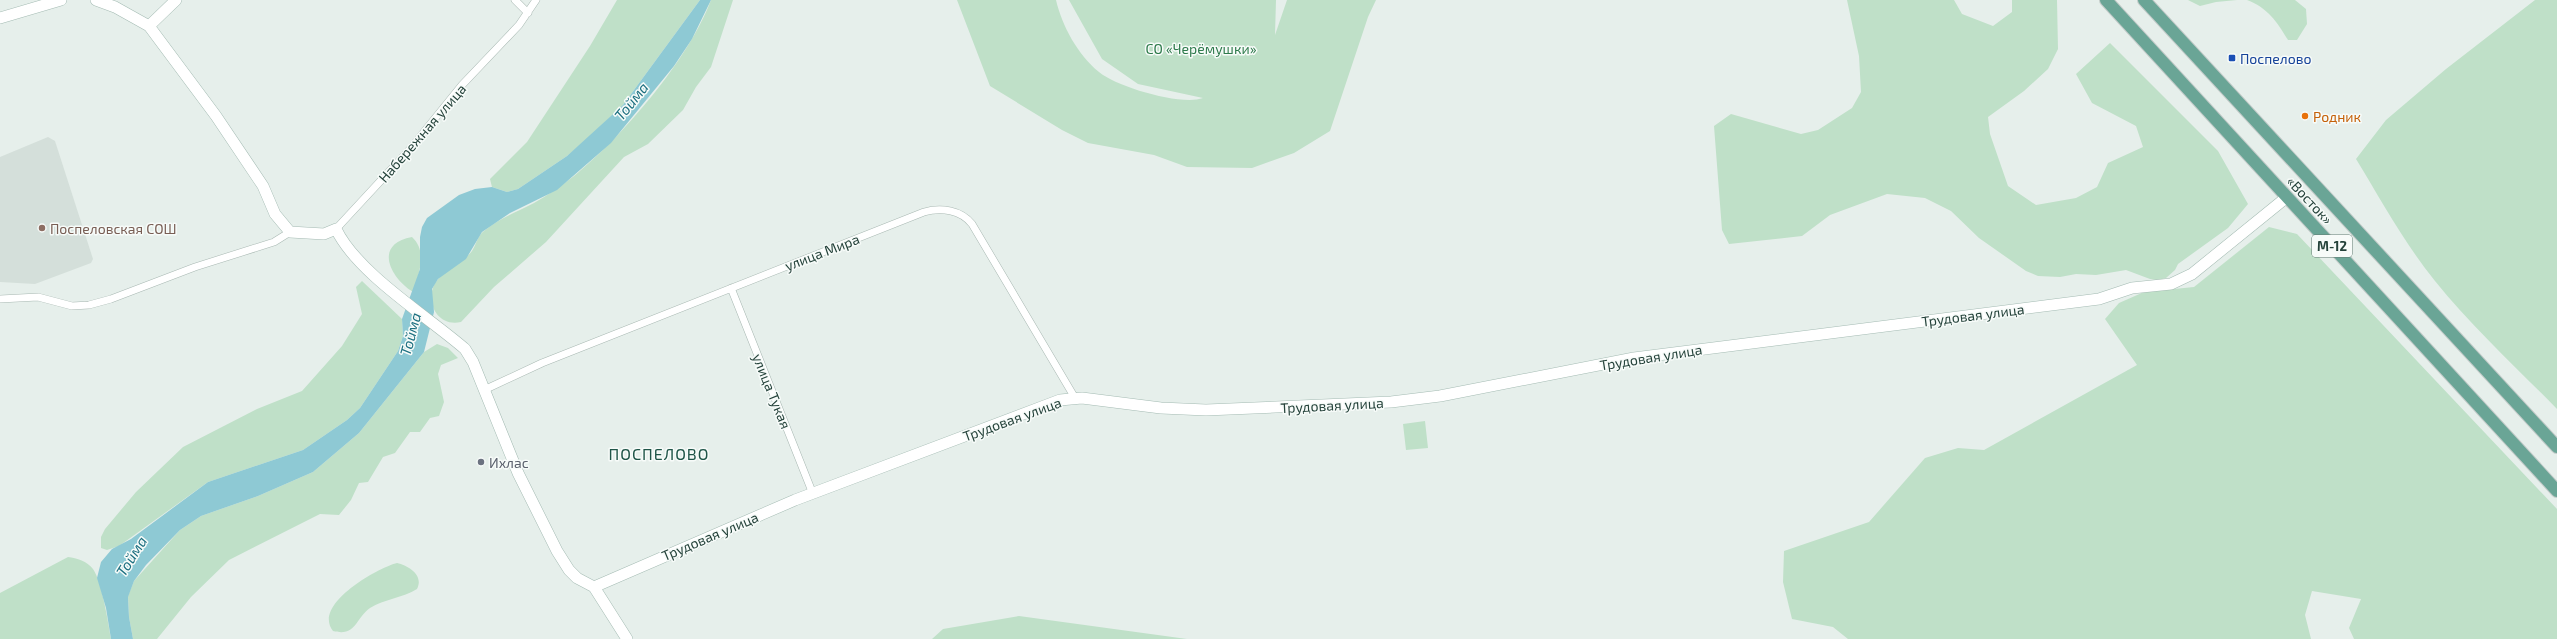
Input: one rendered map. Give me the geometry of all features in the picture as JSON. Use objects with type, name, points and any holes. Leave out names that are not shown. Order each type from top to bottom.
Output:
[{"type":"main road","name":"«Восток»","points":[[2106,0],[2557,491]]},
{"type":"main road","name":"«Восток»","points":[[2144,0],[2557,447]]},
{"type":"street","points":[[0,18],[61,0]]},
{"type":"street","points":[[96,0],[115,7],[149,26],[216,116],[263,186],[275,214],[290,232]]},
{"type":"street","points":[[149,26],[176,0]]},
{"type":"street","points":[[515,0],[528,14]]},
{"type":"street","name":"Набережная улица","points":[[336,229],[411,148],[462,86],[528,14],[536,0]]},
{"type":"street","name":"Трудовая улица","points":[[594,588],[813,494],[1043,406],[1075,398],[1161,408],[1206,410],[1391,402],[1440,396],[1634,358],[2099,299],[2127,289],[2171,284],[2192,274],[2234,243],[2287,197]]},
{"type":"street","name":"улица Мира","points":[[484,390],[542,363],[731,288],[924,212],[938,210],[955,212],[968,218],[1075,398]]},
{"type":"street","points":[[0,300],[38,297],[72,306],[89,305],[111,299],[195,267],[274,242],[290,232],[324,234],[336,229],[344,245],[361,264],[459,344],[470,356],[518,473],[557,551],[573,574],[594,588],[626,639]]},
{"type":"street","name":"улица Тукая","points":[[731,288],[813,494]]},
{"type":"shaded area","name":"Поспеловская СОШ","points":[[48,137],[55,141],[93,259],[91,263],[35,284],[0,282],[0,157]]},
{"type":"green space","points":[[617,0],[700,0],[623,105],[585,141],[567,156],[518,189],[507,192],[492,187],[490,179],[527,142],[590,46]]},
{"type":"green space","points":[[711,0],[733,0],[711,67],[696,87],[683,110],[648,144],[624,157],[546,242],[494,287],[461,322],[452,323],[444,320],[438,315],[434,309],[432,293],[434,285],[439,278],[469,255],[480,235],[484,231],[496,222],[534,203],[560,186],[574,176],[613,140],[653,95],[671,71],[701,23]]},
{"type":"green space","name":"СО «Черёмушки»","points":[[957,0],[1056,0],[1062,20],[1072,39],[1084,57],[1099,72],[1120,84],[1150,94],[1193,100],[1203,98],[1138,84],[1102,59],[1069,0],[1276,0],[1275,35],[1287,0],[1376,0],[1368,17],[1330,131],[1294,153],[1252,168],[1187,167],[1154,155],[1088,143],[1062,130],[990,86]]},
{"type":"green space","points":[[1847,0],[1954,0],[1962,14],[1993,26],[2012,12],[2012,0],[2057,0],[2058,49],[2048,69],[2024,91],[1988,117],[1990,134],[2008,186],[2036,205],[2076,198],[2097,187],[2108,163],[2143,147],[2136,126],[2092,103],[2076,74],[2110,43],[2218,151],[2248,204],[2228,228],[2178,264],[2175,270],[2166,278],[2158,280],[2150,279],[2126,270],[2096,275],[2076,274],[2060,277],[2038,276],[2026,271],[1979,238],[1951,211],[1925,198],[1887,194],[1830,215],[1802,236],[1729,244],[1722,230],[1714,126],[1731,114],[1801,134],[1818,130],[1852,108],[1861,92],[1859,56]]},
{"type":"green space","points":[[2188,0],[2237,0],[2216,2],[2200,6]]},
{"type":"green space","points":[[2247,0],[2295,0],[2306,9],[2307,24],[2297,40],[2288,40],[2280,27],[2266,11]]},
{"type":"green space","points":[[2535,0],[2557,0],[2557,409],[2479,331],[2435,281],[2403,237],[2356,159],[2386,120],[2446,69]]},
{"type":"green space","points":[[2269,227],[2297,234],[2557,509],[2557,639],[2354,639],[2349,628],[2361,599],[2312,591],[2305,615],[2311,639],[1848,639],[1833,627],[1792,619],[1783,582],[1784,551],[1869,522],[1925,458],[1958,448],[1984,450],[2137,365],[2105,319],[2119,303],[2144,292],[2194,287]]},
{"type":"green space","points":[[412,237],[420,249],[421,256],[420,270],[413,292],[398,278],[392,270],[389,262],[389,254],[392,247],[400,241]]},
{"type":"green space","points":[[362,281],[402,319],[403,336],[398,351],[360,408],[347,420],[303,450],[208,482],[119,546],[107,550],[101,548],[101,537],[105,529],[136,492],[183,447],[257,409],[302,391],[342,346],[362,314],[356,287]]},
{"type":"green space","points":[[437,344],[448,348],[458,358],[441,365],[438,374],[444,402],[439,416],[430,418],[420,432],[410,432],[395,453],[383,457],[368,482],[359,483],[351,500],[339,515],[320,514],[229,560],[191,597],[157,639],[133,639],[129,617],[128,596],[134,581],[180,530],[201,516],[258,496],[313,472],[359,433],[424,352]]},
{"type":"green space","points":[[1425,421],[1428,448],[1406,450],[1403,424]]},
{"type":"green space","points":[[68,557],[85,562],[93,569],[99,583],[104,602],[111,639],[0,639],[0,593]]},
{"type":"green space","points":[[397,563],[406,566],[417,575],[419,584],[417,589],[381,602],[370,608],[351,629],[341,632],[333,631],[329,621],[331,610],[339,599],[362,580],[388,566]]},
{"type":"green space","points":[[1019,616],[1187,639],[932,639],[943,629]]},
{"type":"water","name":"Тойма","points":[[700,0],[711,0],[692,39],[674,66],[611,143],[557,190],[510,213],[482,232],[466,259],[438,279],[432,289],[434,312],[424,352],[359,433],[313,472],[258,496],[201,516],[180,530],[146,565],[134,581],[128,597],[129,617],[133,639],[111,639],[106,608],[97,578],[101,562],[112,549],[131,539],[208,482],[303,450],[347,420],[360,408],[398,351],[403,336],[402,319],[420,269],[420,237],[422,227],[427,218],[459,195],[475,189],[492,187],[507,192],[518,189],[567,156],[623,105]]},
{"type":"place","name":"Поспелово","points":[[2232,58]]},
{"type":"place","name":"Родник","points":[[2305,116]]},
{"type":"place","name":"Поспеловская СОШ","points":[[42,228]]},
{"type":"place","name":"Ихлас","points":[[481,462]]},
{"type":"district","name":"ПОСПЕЛОВО","points":[[659,453]]}]
